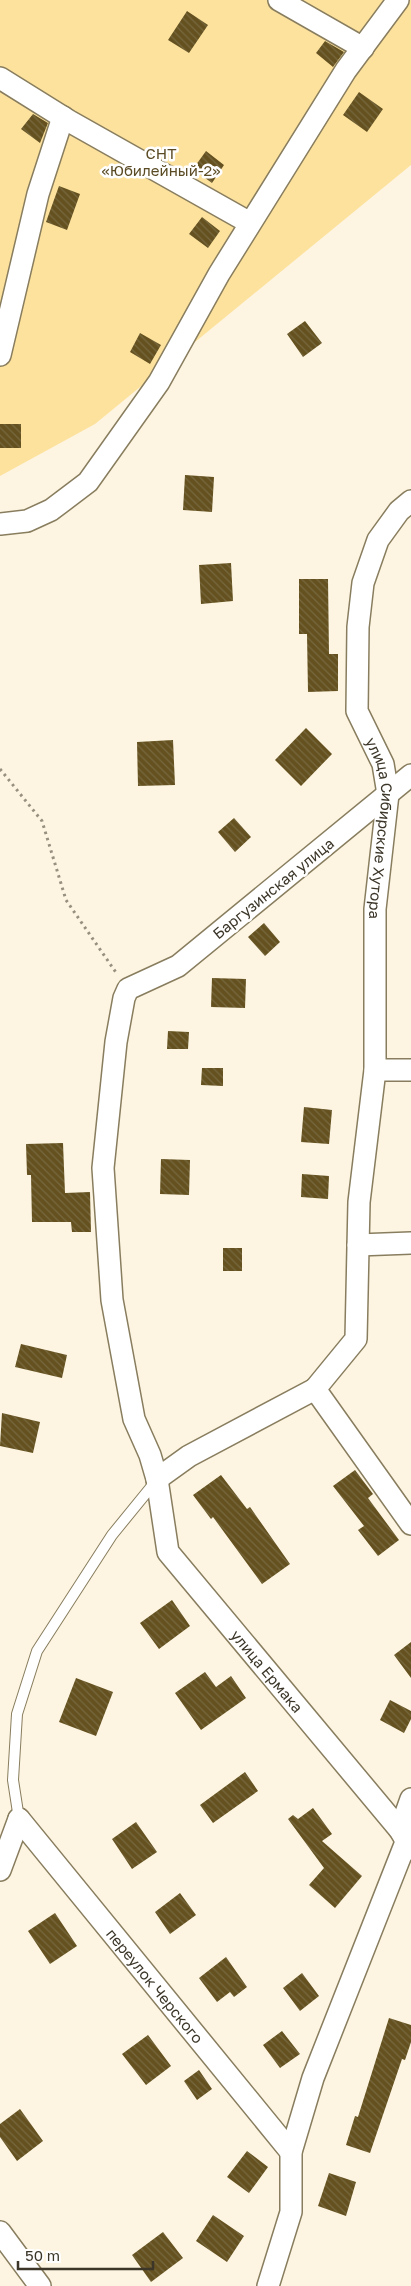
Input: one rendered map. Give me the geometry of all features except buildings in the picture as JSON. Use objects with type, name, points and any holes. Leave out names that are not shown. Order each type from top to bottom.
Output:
[{"type":"street","points":[[279,0],[363,48]]},
{"type":"street","points":[[0,524],[27,521],[51,510],[88,482],[159,382],[219,274],[346,70],[398,0]]},
{"type":"street","points":[[0,78],[63,117],[250,223]]},
{"type":"street","points":[[0,355],[38,194],[63,117]]},
{"type":"street","name":"улица Сибирские Хутора","points":[[315,1389],[356,1339],[359,1202],[375,1070],[375,908],[388,794],[383,764],[357,711],[358,627],[363,583],[378,540],[399,511],[411,501]]},
{"type":"street","name":"Баргузинская улица","points":[[128,989],[178,966],[411,775]]},
{"type":"street","points":[[388,794],[411,794]]},
{"type":"street","name":"улица Ермака","points":[[128,989],[124,998],[116,1042],[103,1168],[112,1300],[134,1419],[157,1479],[168,1552],[406,1840]]},
{"type":"street","points":[[375,1070],[411,1070]]},
{"type":"street","points":[[358,1245],[411,1243]]},
{"type":"street","points":[[157,1479],[189,1456],[315,1389],[411,1524]]},
{"type":"street","points":[[268,2286],[291,2212],[290,2152],[313,2078],[406,1840],[411,1799]]},
{"type":"street","points":[[0,1870],[20,1819]]},
{"type":"street","name":"переулок Черского","points":[[20,1819],[290,2152]]},
{"type":"street","points":[[0,2232],[39,2286]]},
{"type":"lane","points":[[20,1819],[13,1780],[17,1714],[37,1651],[112,1535],[157,1479]]},
{"type":"path","points":[[0,769],[42,820],[66,900],[128,989]]},
{"type":"green space","name":"СНТ «Юбилейный-2»","points":[[0,0],[411,0],[411,165],[95,424],[0,476]]}]
